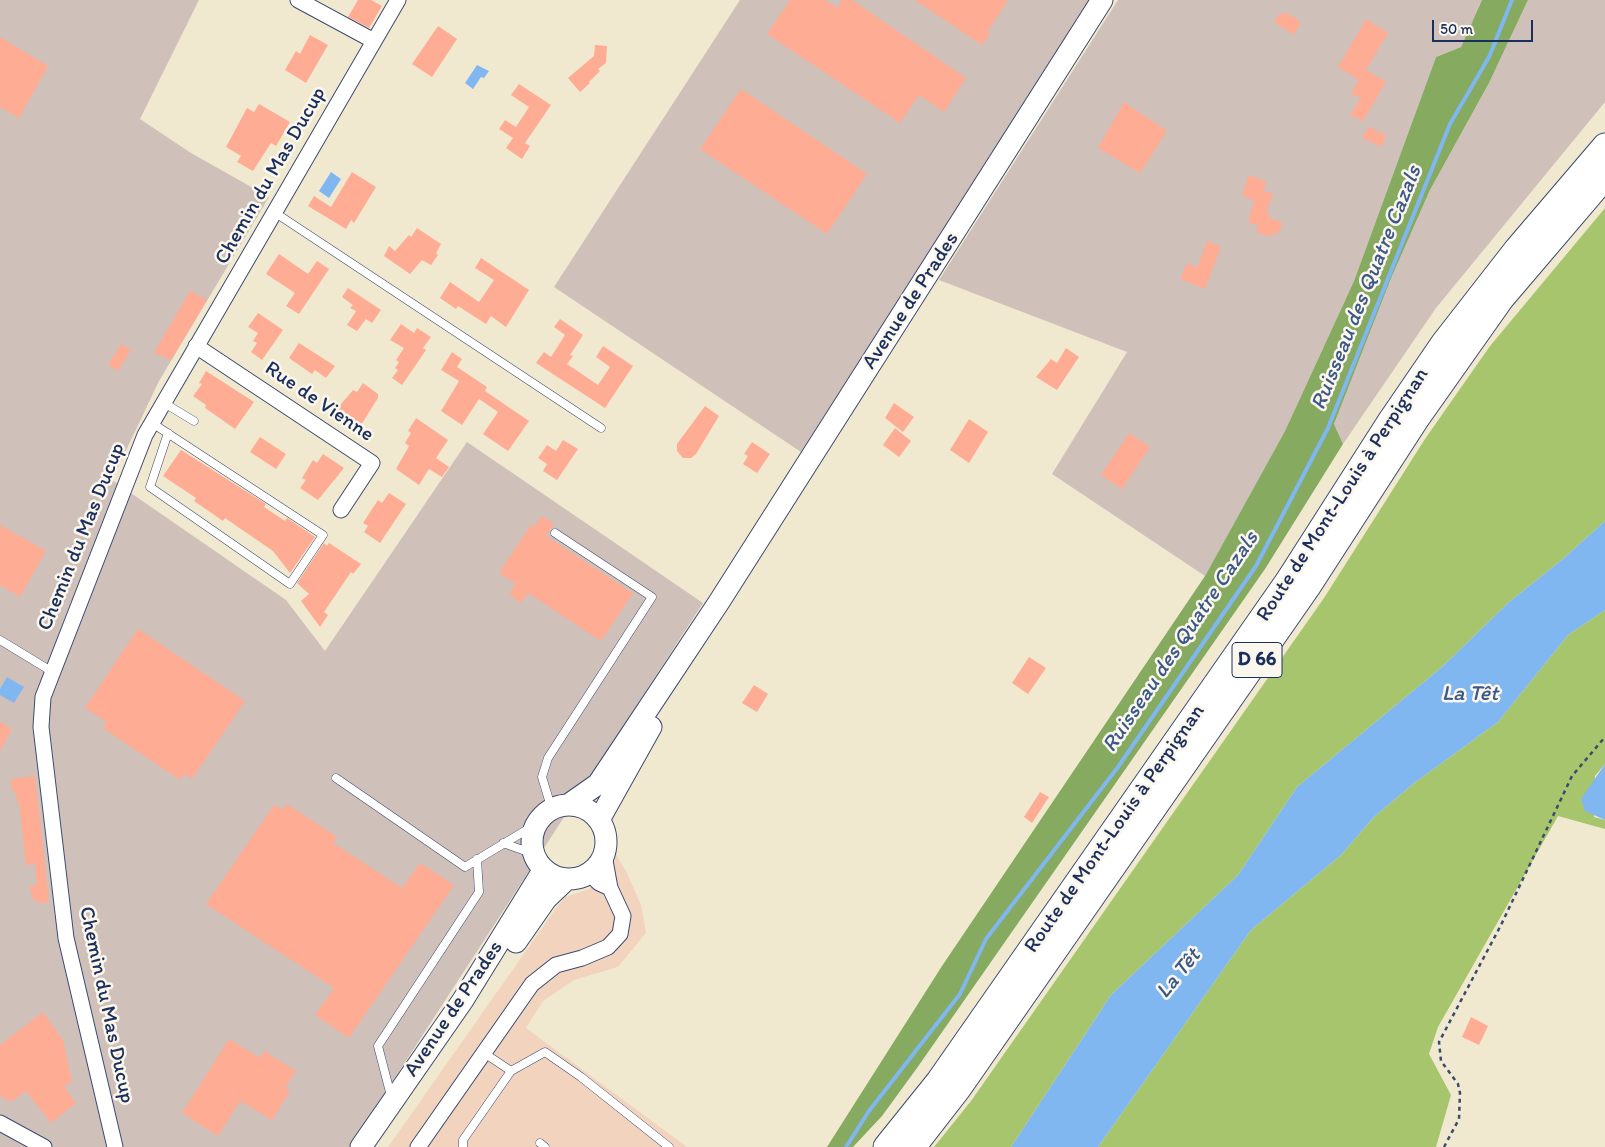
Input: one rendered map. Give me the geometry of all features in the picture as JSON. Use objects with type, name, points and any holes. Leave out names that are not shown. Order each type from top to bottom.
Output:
[{"type":"highway","name":"Route de Mont-Louis à Perpignan","points":[[886,1147],[939,1081],[1288,581],[1391,420],[1443,344],[1517,250],[1605,146]]},
{"type":"highway","name":"Route de Mont-Louis à Perpignan","points":[[912,1147],[958,1089],[1309,585],[1417,418],[1501,299],[1605,177]]},
{"type":"main road","name":"Avenue de Prades","points":[[553,813],[598,784],[718,602],[1102,0]]},
{"type":"main road","name":"Avenue de Prades","points":[[599,820],[718,602]]},
{"type":"main road","points":[[580,807],[590,812],[599,820],[604,831],[606,843],[604,855],[589,873],[579,878],[567,879],[551,874],[539,862],[533,834],[553,813],[580,807]]},
{"type":"main road","name":"Avenue de Prades","points":[[361,1147],[463,1000],[539,862]]},
{"type":"main road","name":"Avenue de Prades","points":[[372,1147],[546,899],[567,879]]},
{"type":"street","points":[[298,0],[374,41]]},
{"type":"street","name":"Chemin du Mas Ducup","points":[[115,1147],[66,938],[41,727],[43,697],[51,671],[145,435],[398,0]]},
{"type":"street","name":"Rue de Vienne","points":[[196,346],[372,463],[341,510]]},
{"type":"street","points":[[418,1147],[532,984],[556,964],[582,958],[608,947],[620,934],[623,916],[610,888],[604,855]]},
{"type":"street","points":[[589,873],[599,883],[610,888]]},
{"type":"street","points":[[0,1122],[35,1145]]},
{"type":"lane","points":[[274,212],[601,428]]},
{"type":"lane","points":[[164,403],[194,421]]},
{"type":"lane","points":[[152,423],[168,433],[323,535],[290,584],[150,487],[168,433]]},
{"type":"lane","points":[[336,778],[465,867],[553,813],[542,777],[548,758],[652,597],[555,533]]},
{"type":"lane","points":[[0,640],[51,671]]},
{"type":"lane","points":[[503,843],[539,862]]},
{"type":"lane","points":[[393,1101],[378,1046],[479,892],[477,859]]},
{"type":"lane","points":[[463,1147],[463,1140],[511,1071],[544,1052],[581,1077],[669,1147]]},
{"type":"lane","points":[[484,1053],[511,1071]]},
{"type":"path","points":[[1444,1147],[1459,1120],[1460,1093],[1458,1084],[1440,1061],[1439,1042],[1501,925],[1572,776],[1605,738]]},
{"type":"shaded area","points":[[0,0],[199,0],[140,119],[191,153],[269,197],[159,381],[112,480],[286,600],[325,651],[467,442],[703,603],[350,1147],[0,1147]]},
{"type":"shaded area","points":[[740,0],[1091,0],[801,452],[554,287]]},
{"type":"shaded area","points":[[1118,0],[1482,0],[1461,47],[1436,57],[1354,281],[1285,431],[1205,576],[1052,474],[1127,352],[939,280]]},
{"type":"shaded area","points":[[1528,0],[1605,0],[1605,102],[1436,308],[1343,444],[1334,424],[1392,276],[1430,190],[1489,83]]},
{"type":"shaded area","points":[[614,851],[627,873],[641,905],[646,933],[618,967],[574,980],[543,1001],[526,1028],[687,1147],[388,1147],[554,911],[565,897],[589,889]]},
{"type":"green space","points":[[1482,0],[1528,0],[1489,83],[1430,190],[1392,276],[1334,424],[1343,444],[1265,569],[882,1116],[853,1147],[827,1147],[942,966],[1205,576],[1285,431],[1354,281],[1436,57],[1461,47]]},
{"type":"green space","points":[[1605,208],[1605,521],[1564,558],[1508,603],[1442,667],[1297,787],[1238,875],[1111,995],[1011,1147],[934,1147],[971,1101],[1324,598],[1425,439],[1490,346]]},
{"type":"green space","points":[[1605,610],[1605,764],[1595,776],[1594,817],[1605,820],[1605,829],[1558,816],[1438,1027],[1429,1054],[1451,1095],[1436,1147],[1098,1147],[1251,930],[1341,855],[1374,817],[1413,784],[1498,722],[1568,635]]},
{"type":"water","points":[[477,65],[489,71],[484,78],[481,77],[473,89],[465,83]]},
{"type":"water","points":[[331,172],[341,179],[329,198],[319,191]]},
{"type":"water","name":"La Têt","points":[[1605,521],[1605,610],[1568,635],[1498,722],[1413,784],[1374,817],[1341,855],[1251,930],[1098,1147],[1011,1147],[1111,995],[1238,875],[1297,787],[1442,667],[1508,603],[1564,558]]},
{"type":"water","points":[[7,677],[24,687],[14,703],[0,695],[0,689]]},
{"type":"water","points":[[1605,764],[1605,820],[1585,811],[1581,799]]},
{"type":"building","points":[[358,0],[371,0],[382,6],[369,28],[348,17]]},
{"type":"building","points":[[790,0],[825,0],[837,8],[842,0],[852,0],[966,78],[944,112],[919,95],[900,123],[767,34]]},
{"type":"building","points":[[915,0],[1008,0],[987,32],[990,34],[982,45]]},
{"type":"building","points":[[1286,12],[1301,22],[1294,35],[1274,22],[1280,13],[1284,15]]},
{"type":"building","points":[[1366,19],[1388,33],[1366,70],[1386,82],[1363,121],[1350,115],[1361,98],[1351,94],[1359,80],[1338,67]]},
{"type":"building","points":[[438,26],[457,39],[432,77],[412,64]]},
{"type":"building","points":[[310,35],[328,45],[306,83],[285,70],[296,51],[300,54]]},
{"type":"building","points":[[0,37],[48,66],[19,118],[0,107]]},
{"type":"building","points":[[595,45],[607,46],[606,63],[598,69],[600,71],[580,92],[568,78],[594,56]]},
{"type":"building","points":[[519,84],[551,105],[525,143],[530,146],[522,159],[506,148],[513,138],[499,129],[505,120],[516,127],[529,107],[511,95]]},
{"type":"building","points":[[741,89],[867,174],[827,234],[700,149]]},
{"type":"building","points":[[1124,102],[1167,131],[1140,173],[1098,148]]},
{"type":"building","points":[[259,104],[290,122],[276,146],[271,143],[253,171],[237,162],[241,156],[226,147],[247,108],[254,112]]},
{"type":"building","points":[[1368,127],[1386,135],[1382,147],[1362,138]]},
{"type":"building","points":[[352,172],[376,187],[354,223],[351,220],[346,229],[308,206],[314,196],[331,207]]},
{"type":"building","points":[[1249,175],[1267,182],[1263,190],[1273,194],[1266,212],[1270,213],[1268,217],[1283,223],[1278,234],[1274,232],[1272,237],[1256,232],[1258,225],[1248,222],[1254,201],[1242,195]]},
{"type":"building","points":[[417,228],[441,244],[436,253],[438,255],[431,265],[422,260],[410,274],[384,256],[389,246],[395,251],[409,235],[411,237]]},
{"type":"building","points":[[1207,241],[1221,247],[1205,289],[1180,279],[1187,263],[1197,268]]},
{"type":"building","points":[[279,254],[308,274],[317,261],[329,269],[299,314],[286,306],[295,293],[266,274]]},
{"type":"building","points":[[481,258],[529,290],[506,327],[491,316],[486,324],[458,306],[456,309],[440,298],[450,282],[479,302],[494,280],[475,268]]},
{"type":"building","points":[[348,288],[381,310],[372,323],[366,319],[357,331],[347,325],[356,311],[350,308],[353,305],[342,297]]},
{"type":"building","points":[[190,291],[207,300],[171,360],[154,353]]},
{"type":"building","points":[[258,313],[283,330],[262,360],[251,352],[257,343],[253,341],[258,333],[248,327]]},
{"type":"building","points":[[560,319],[583,335],[570,355],[573,356],[567,364],[598,385],[610,367],[596,357],[603,346],[633,366],[605,408],[536,363],[544,352],[551,357],[565,335],[554,327]]},
{"type":"building","points":[[401,324],[414,333],[417,328],[431,337],[423,348],[426,350],[402,385],[392,378],[398,370],[395,368],[399,362],[396,360],[404,348],[390,340]]},
{"type":"building","points":[[299,343],[335,366],[326,378],[315,370],[312,374],[289,358]]},
{"type":"building","points":[[121,344],[131,350],[118,371],[108,365]]},
{"type":"building","points":[[1066,348],[1079,357],[1057,390],[1036,377],[1051,359],[1057,363]]},
{"type":"building","points":[[452,352],[462,359],[457,367],[487,387],[485,391],[529,421],[508,451],[483,434],[498,412],[479,399],[462,425],[441,411],[459,381],[441,370]]},
{"type":"building","points":[[206,371],[254,402],[235,429],[205,408],[206,405],[193,396],[202,384],[199,383]]},
{"type":"building","points":[[363,383],[378,394],[378,398],[356,433],[331,416],[353,390],[357,392]]},
{"type":"building","points":[[894,403],[914,417],[903,432],[885,418]]},
{"type":"building","points":[[705,406],[719,416],[696,454],[691,458],[683,458],[677,451],[677,444]]},
{"type":"building","points":[[416,418],[448,440],[436,458],[449,467],[442,477],[429,469],[419,485],[396,469],[409,446],[405,443],[411,433],[408,431]]},
{"type":"building","points":[[969,419],[988,432],[969,463],[950,450]]},
{"type":"building","points":[[895,428],[911,441],[899,457],[883,445]]},
{"type":"building","points":[[1129,433],[1150,447],[1122,489],[1101,475]]},
{"type":"building","points":[[260,437],[286,454],[276,469],[250,452]]},
{"type":"building","points":[[563,440],[578,449],[557,480],[543,471],[547,464],[538,458],[547,445],[556,451]]},
{"type":"building","points":[[752,442],[770,454],[757,473],[743,464],[748,456],[744,454]]},
{"type":"building","points":[[181,450],[266,504],[264,507],[285,521],[287,518],[315,537],[290,573],[273,551],[225,518],[223,521],[194,501],[196,498],[163,476]]},
{"type":"building","points":[[323,454],[344,468],[318,500],[300,488],[306,480],[302,478],[313,460],[317,463]]},
{"type":"building","points":[[389,493],[406,504],[380,543],[364,532],[368,526],[363,523],[378,500],[382,503]]},
{"type":"building","points":[[542,516],[554,524],[546,536],[633,593],[601,641],[528,593],[521,603],[509,594],[516,584],[499,573],[531,525],[534,527]]},
{"type":"building","points":[[0,525],[46,551],[20,597],[0,585]]},
{"type":"building","points":[[324,543],[327,546],[329,543],[361,564],[353,574],[351,572],[324,612],[328,615],[320,627],[301,601],[309,594],[297,583]]},
{"type":"building","points":[[138,629],[245,701],[192,779],[184,774],[180,780],[103,728],[107,722],[85,708]]},
{"type":"building","points":[[1029,657],[1046,668],[1028,694],[1012,683]]},
{"type":"building","points":[[754,685],[768,694],[757,712],[742,703]]},
{"type":"building","points":[[0,722],[12,729],[0,751]]},
{"type":"building","points":[[35,776],[49,902],[39,903],[33,899],[29,886],[37,886],[35,864],[26,865],[19,802],[17,802],[16,791],[12,792],[11,779]]},
{"type":"building","points":[[1040,792],[1049,797],[1032,823],[1024,817]]},
{"type":"building","points":[[287,804],[337,837],[333,843],[402,888],[420,863],[454,885],[349,1038],[315,1015],[334,988],[206,904],[274,805],[283,810]]},
{"type":"building","points":[[43,1012],[63,1040],[72,1081],[64,1087],[76,1103],[51,1123],[26,1091],[11,1102],[0,1096],[0,1045]]},
{"type":"building","points":[[1471,1017],[1488,1026],[1479,1045],[1462,1037]]},
{"type":"building","points":[[229,1039],[260,1058],[264,1051],[296,1071],[285,1088],[290,1091],[272,1120],[240,1101],[218,1136],[182,1113]]},
{"type":"waterway","name":"Ruisseau des Quatre Cazals","points":[[846,1147],[869,1111],[960,994],[986,939],[1118,767],[1256,566],[1328,428],[1450,124],[1489,57],[1512,0]]}]
